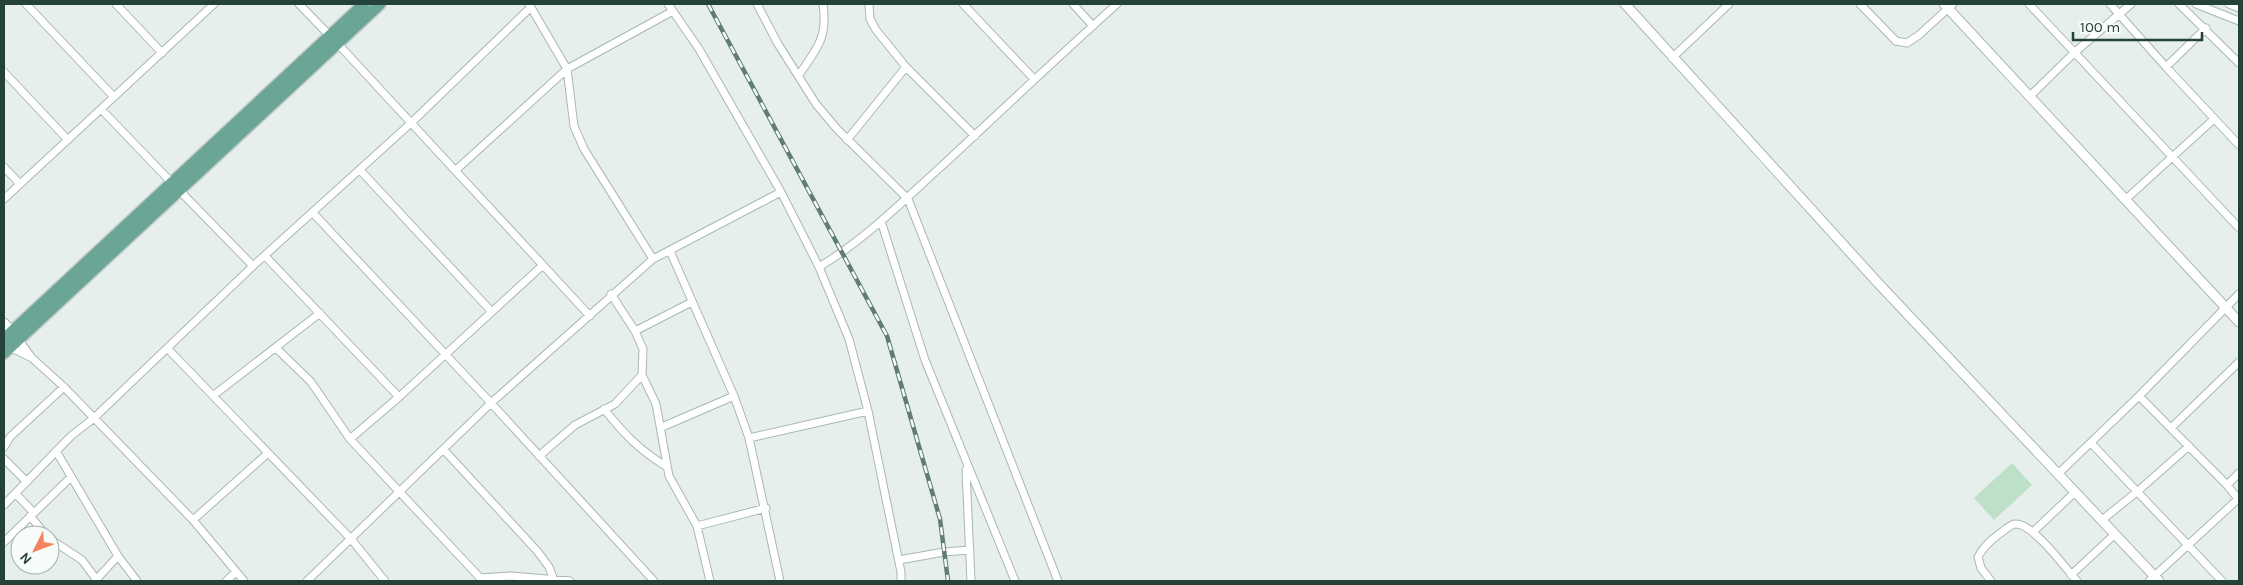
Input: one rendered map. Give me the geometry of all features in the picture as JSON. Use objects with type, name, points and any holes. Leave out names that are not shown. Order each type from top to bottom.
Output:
[{"type":"main road","points":[[334,40],[364,4]]},
{"type":"main road","points":[[8,339],[176,187],[334,40],[380,4]]},
{"type":"street","points":[[26,4],[114,97]]},
{"type":"street","points":[[116,4],[162,53]]},
{"type":"street","points":[[299,4],[456,170],[590,316]]},
{"type":"street","points":[[668,4],[699,49],[781,192],[819,267],[849,339],[868,411],[899,560],[901,581]]},
{"type":"street","points":[[756,4],[778,44],[816,104],[848,140],[908,199],[1058,581]]},
{"type":"street","points":[[799,75],[821,42],[826,24],[823,4]]},
{"type":"street","points":[[869,4],[868,13],[872,25],[906,67],[975,136]]},
{"type":"street","points":[[963,4],[1034,79]]},
{"type":"street","points":[[1073,4],[1093,26]]},
{"type":"street","points":[[819,267],[843,253],[908,199],[1034,79],[1117,4]]},
{"type":"street","points":[[1625,4],[1878,284],[2102,520],[2154,580],[2239,499],[2139,396]]},
{"type":"street","points":[[1672,58],[1729,4]]},
{"type":"street","points":[[1860,4],[1896,41],[1907,43],[1919,35],[1949,5],[2125,200],[2239,322]]},
{"type":"street","points":[[2029,4],[2239,228]]},
{"type":"street","points":[[2110,4],[2166,68],[2239,145]]},
{"type":"street","points":[[2030,96],[2074,53],[2131,4]]},
{"type":"street","points":[[2179,4],[2206,28],[2239,63]]},
{"type":"street","points":[[2196,4],[2239,21]]},
{"type":"street","points":[[2230,4],[2239,8]]},
{"type":"street","points":[[4,199],[162,53],[210,5]]},
{"type":"street","points":[[4,505],[71,436],[94,418],[253,266],[411,123],[530,6],[567,69],[574,126],[584,149],[652,259]]},
{"type":"street","points":[[456,170],[567,69],[673,11]]},
{"type":"street","points":[[2166,68],[2206,28]]},
{"type":"street","points":[[848,140],[906,67]]},
{"type":"street","points":[[4,72],[68,140]]},
{"type":"street","points":[[101,109],[253,266]]},
{"type":"street","points":[[2125,200],[2214,119]]},
{"type":"street","points":[[4,167],[20,184]]},
{"type":"street","points":[[360,170],[491,311]]},
{"type":"street","points":[[307,581],[491,403],[652,259],[781,192]]},
{"type":"street","points":[[312,213],[491,403],[654,581]]},
{"type":"street","points":[[881,221],[925,360],[1015,581]]},
{"type":"street","points":[[670,251],[734,396],[749,438],[766,508],[780,581]]},
{"type":"street","points":[[265,256],[400,397]]},
{"type":"street","points":[[350,438],[400,397],[543,265]]},
{"type":"street","points":[[611,294],[635,331],[644,356],[642,375],[656,404],[662,427],[669,476],[697,526],[710,581]]},
{"type":"street","points":[[2058,474],[2139,396],[2239,294]]},
{"type":"street","points":[[635,331],[692,302]]},
{"type":"street","points":[[214,395],[320,313]]},
{"type":"street","points":[[8,339],[64,387],[193,520],[244,581]]},
{"type":"street","points":[[8,339],[32,358]]},
{"type":"street","points":[[276,348],[320,393],[350,438],[482,580],[510,576],[570,581]]},
{"type":"street","points":[[168,349],[214,395],[267,454],[351,539],[385,581]]},
{"type":"street","points":[[2170,428],[2239,362]]},
{"type":"street","points":[[539,456],[575,425],[615,404],[642,375]]},
{"type":"street","points":[[4,447],[10,437],[64,387]]},
{"type":"street","points":[[662,427],[734,396]]},
{"type":"street","points":[[604,409],[629,439],[643,452],[667,467]]},
{"type":"street","points":[[749,438],[868,411]]},
{"type":"street","points":[[2091,443],[2222,581]]},
{"type":"street","points":[[2102,520],[2189,446]]},
{"type":"street","points":[[444,450],[538,552],[549,567],[554,580]]},
{"type":"street","points":[[56,451],[118,556],[137,581]]},
{"type":"street","points":[[193,520],[267,454]]},
{"type":"street","points":[[4,460],[27,482]]},
{"type":"street","points":[[966,464],[971,581]]},
{"type":"street","points":[[2227,485],[2239,473]]},
{"type":"street","points":[[4,542],[71,477]]},
{"type":"street","points":[[2033,532],[2075,492]]},
{"type":"street","points":[[16,494],[39,525]]},
{"type":"street","points":[[697,526],[766,508]]},
{"type":"street","points":[[1991,581],[1981,568],[1978,557],[1986,544],[2009,526],[2022,524],[2033,532],[2074,578],[2115,534]]},
{"type":"street","points":[[60,545],[82,560],[96,580],[118,556]]},
{"type":"street","points":[[899,560],[944,552],[970,550]]},
{"type":"street","points":[[226,581],[236,572]]},
{"type":"green space","points":[[2012,463],[2032,485],[1994,520],[1974,498]]},
{"type":"railway","points":[[708,4],[887,336],[940,519],[948,581]]}]
